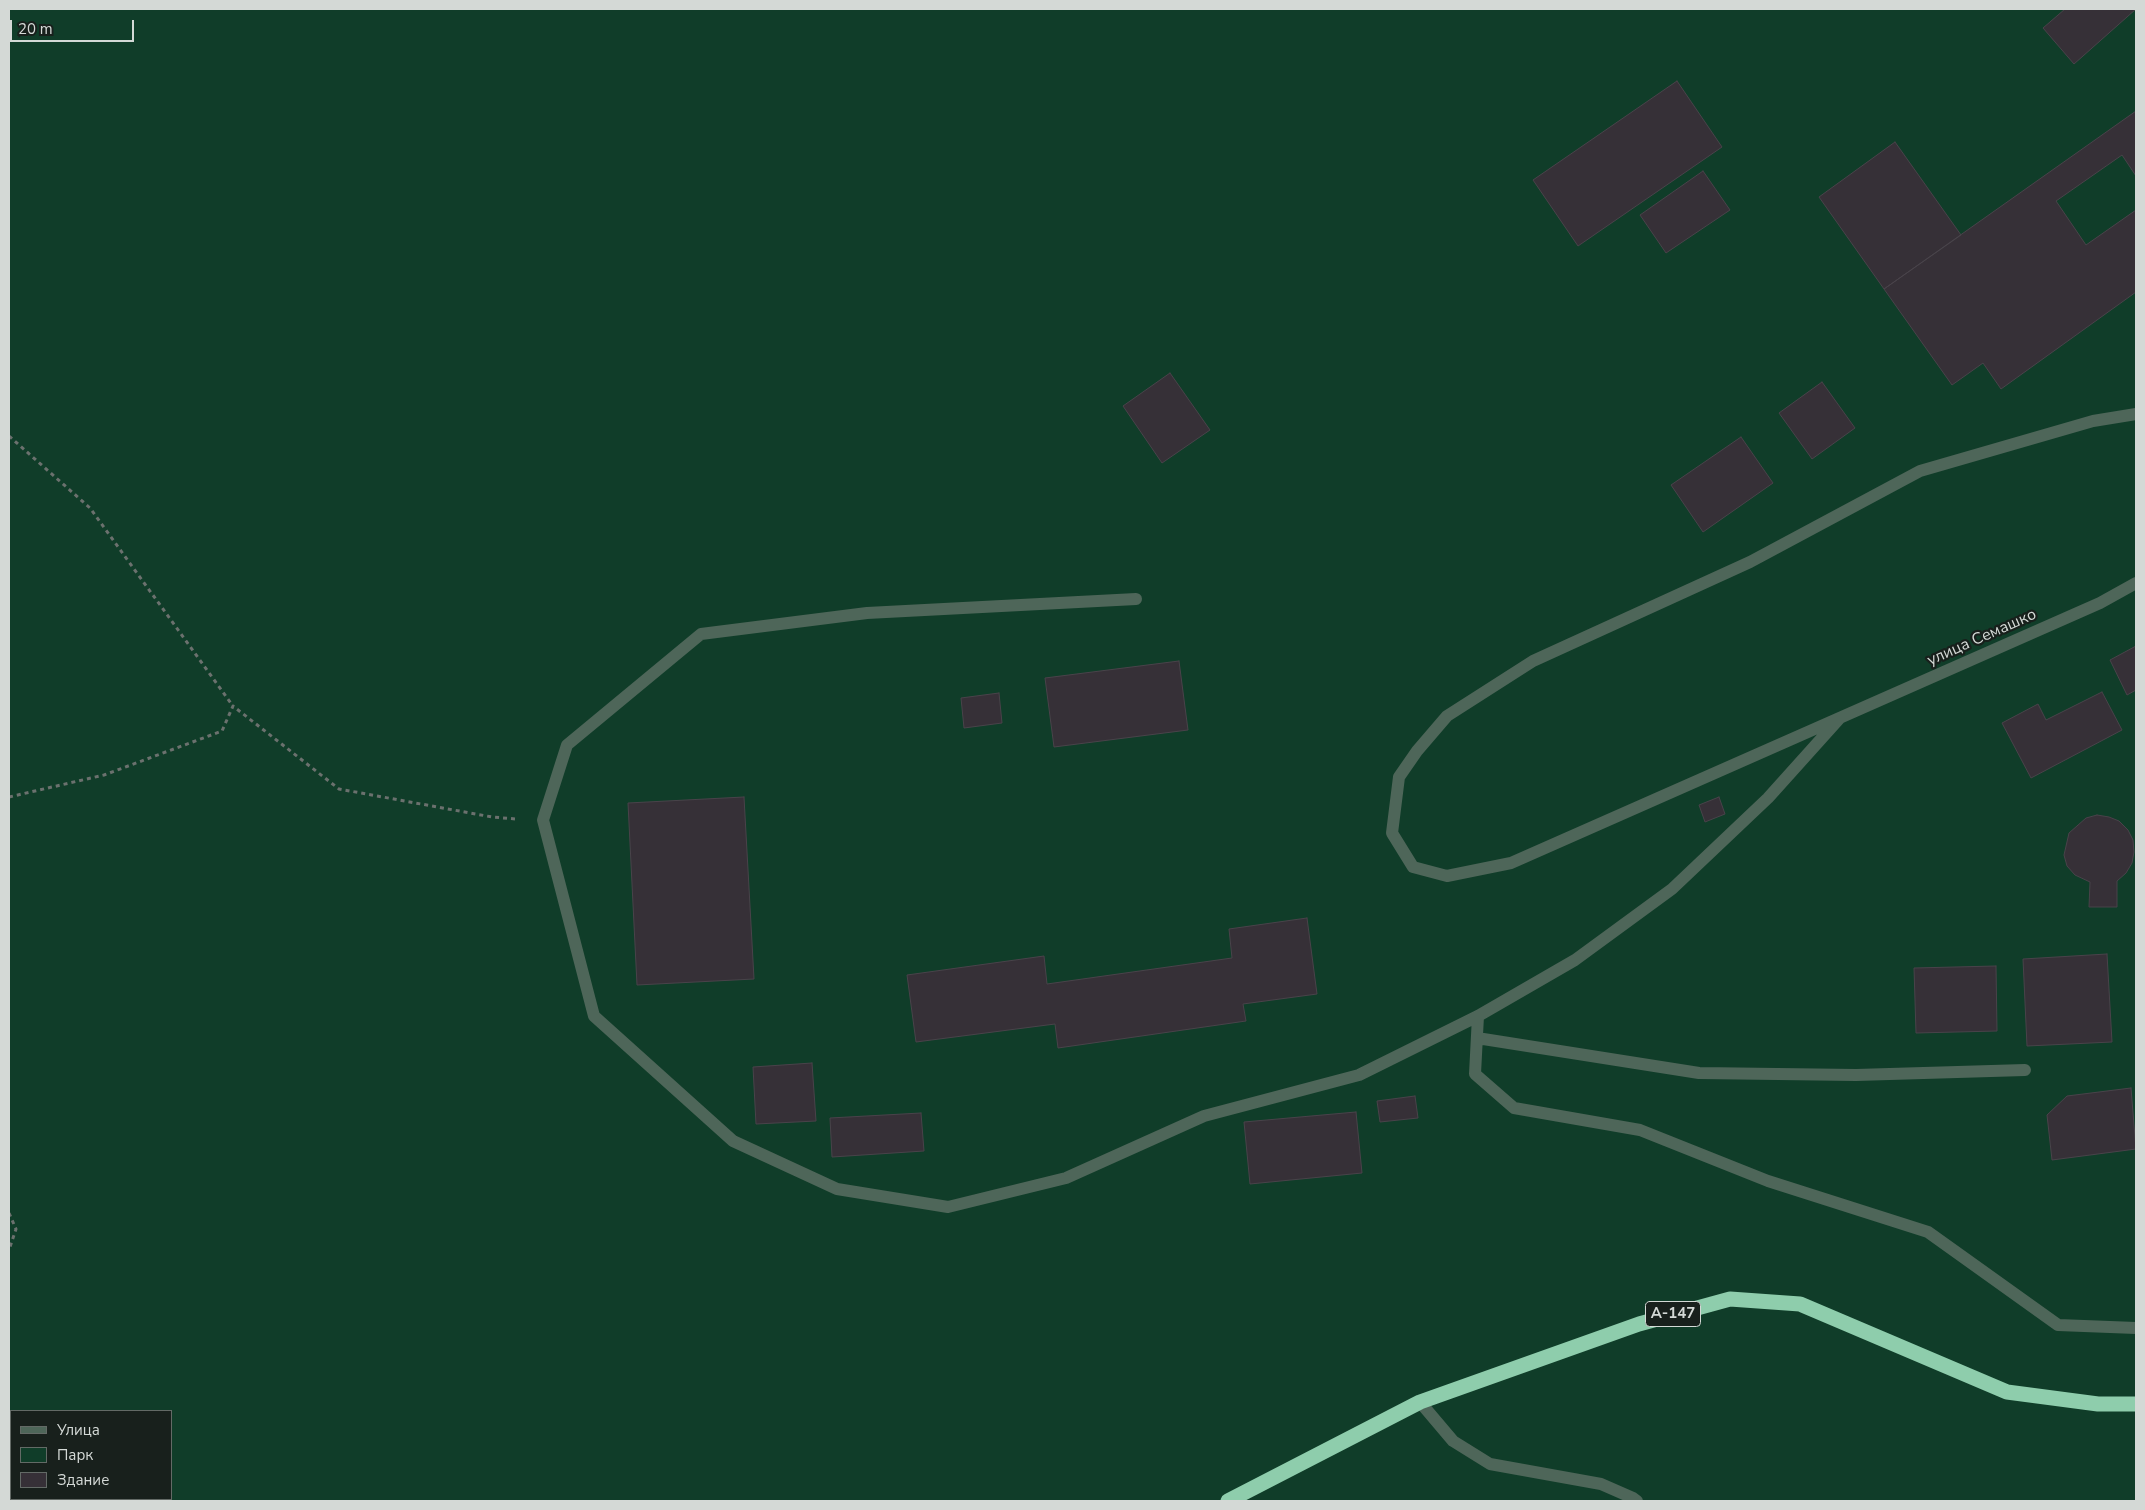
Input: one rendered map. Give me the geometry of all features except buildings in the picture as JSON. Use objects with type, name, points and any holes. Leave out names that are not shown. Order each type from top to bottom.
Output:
[{"type":"highway","name":"А-147","points":[[1228,1501],[1420,1402],[1639,1324],[1730,1298],[1800,1304],[2007,1392],[2098,1404],[2136,1404]]},
{"type":"street","name":"улица Семашко","points":[[2136,414],[2093,420],[1920,471],[1750,562],[1533,661],[1447,716],[1418,751],[1398,777],[1392,832],[1413,867],[1447,876],[1511,863],[2100,603],[2136,583]]},
{"type":"street","points":[[1136,599],[867,613],[701,634],[567,745],[543,820],[594,1016],[733,1141],[838,1189],[948,1207],[1066,1178],[1204,1116],[1359,1075],[1478,1016],[1575,960],[1672,889],[1768,798],[1839,719]]},
{"type":"street","points":[[1478,1016],[1475,1074],[1514,1108],[1640,1130],[1768,1181],[1928,1232],[2058,1325],[2136,1328]]},
{"type":"street","points":[[1477,1038],[1699,1073],[1856,1076],[2025,1070]]},
{"type":"street","points":[[1420,1402],[1453,1441],[1490,1464],[1601,1484],[1637,1501]]},
{"type":"path","points":[[9,436],[90,508],[234,706],[340,789],[492,817],[543,820]]},
{"type":"path","points":[[9,797],[104,775],[222,731],[234,706]]},
{"type":"path","points":[[9,1213],[16,1229],[9,1250]]},
{"type":"green space","points":[[9,9],[2136,9],[2136,1501],[9,1501]]}]
